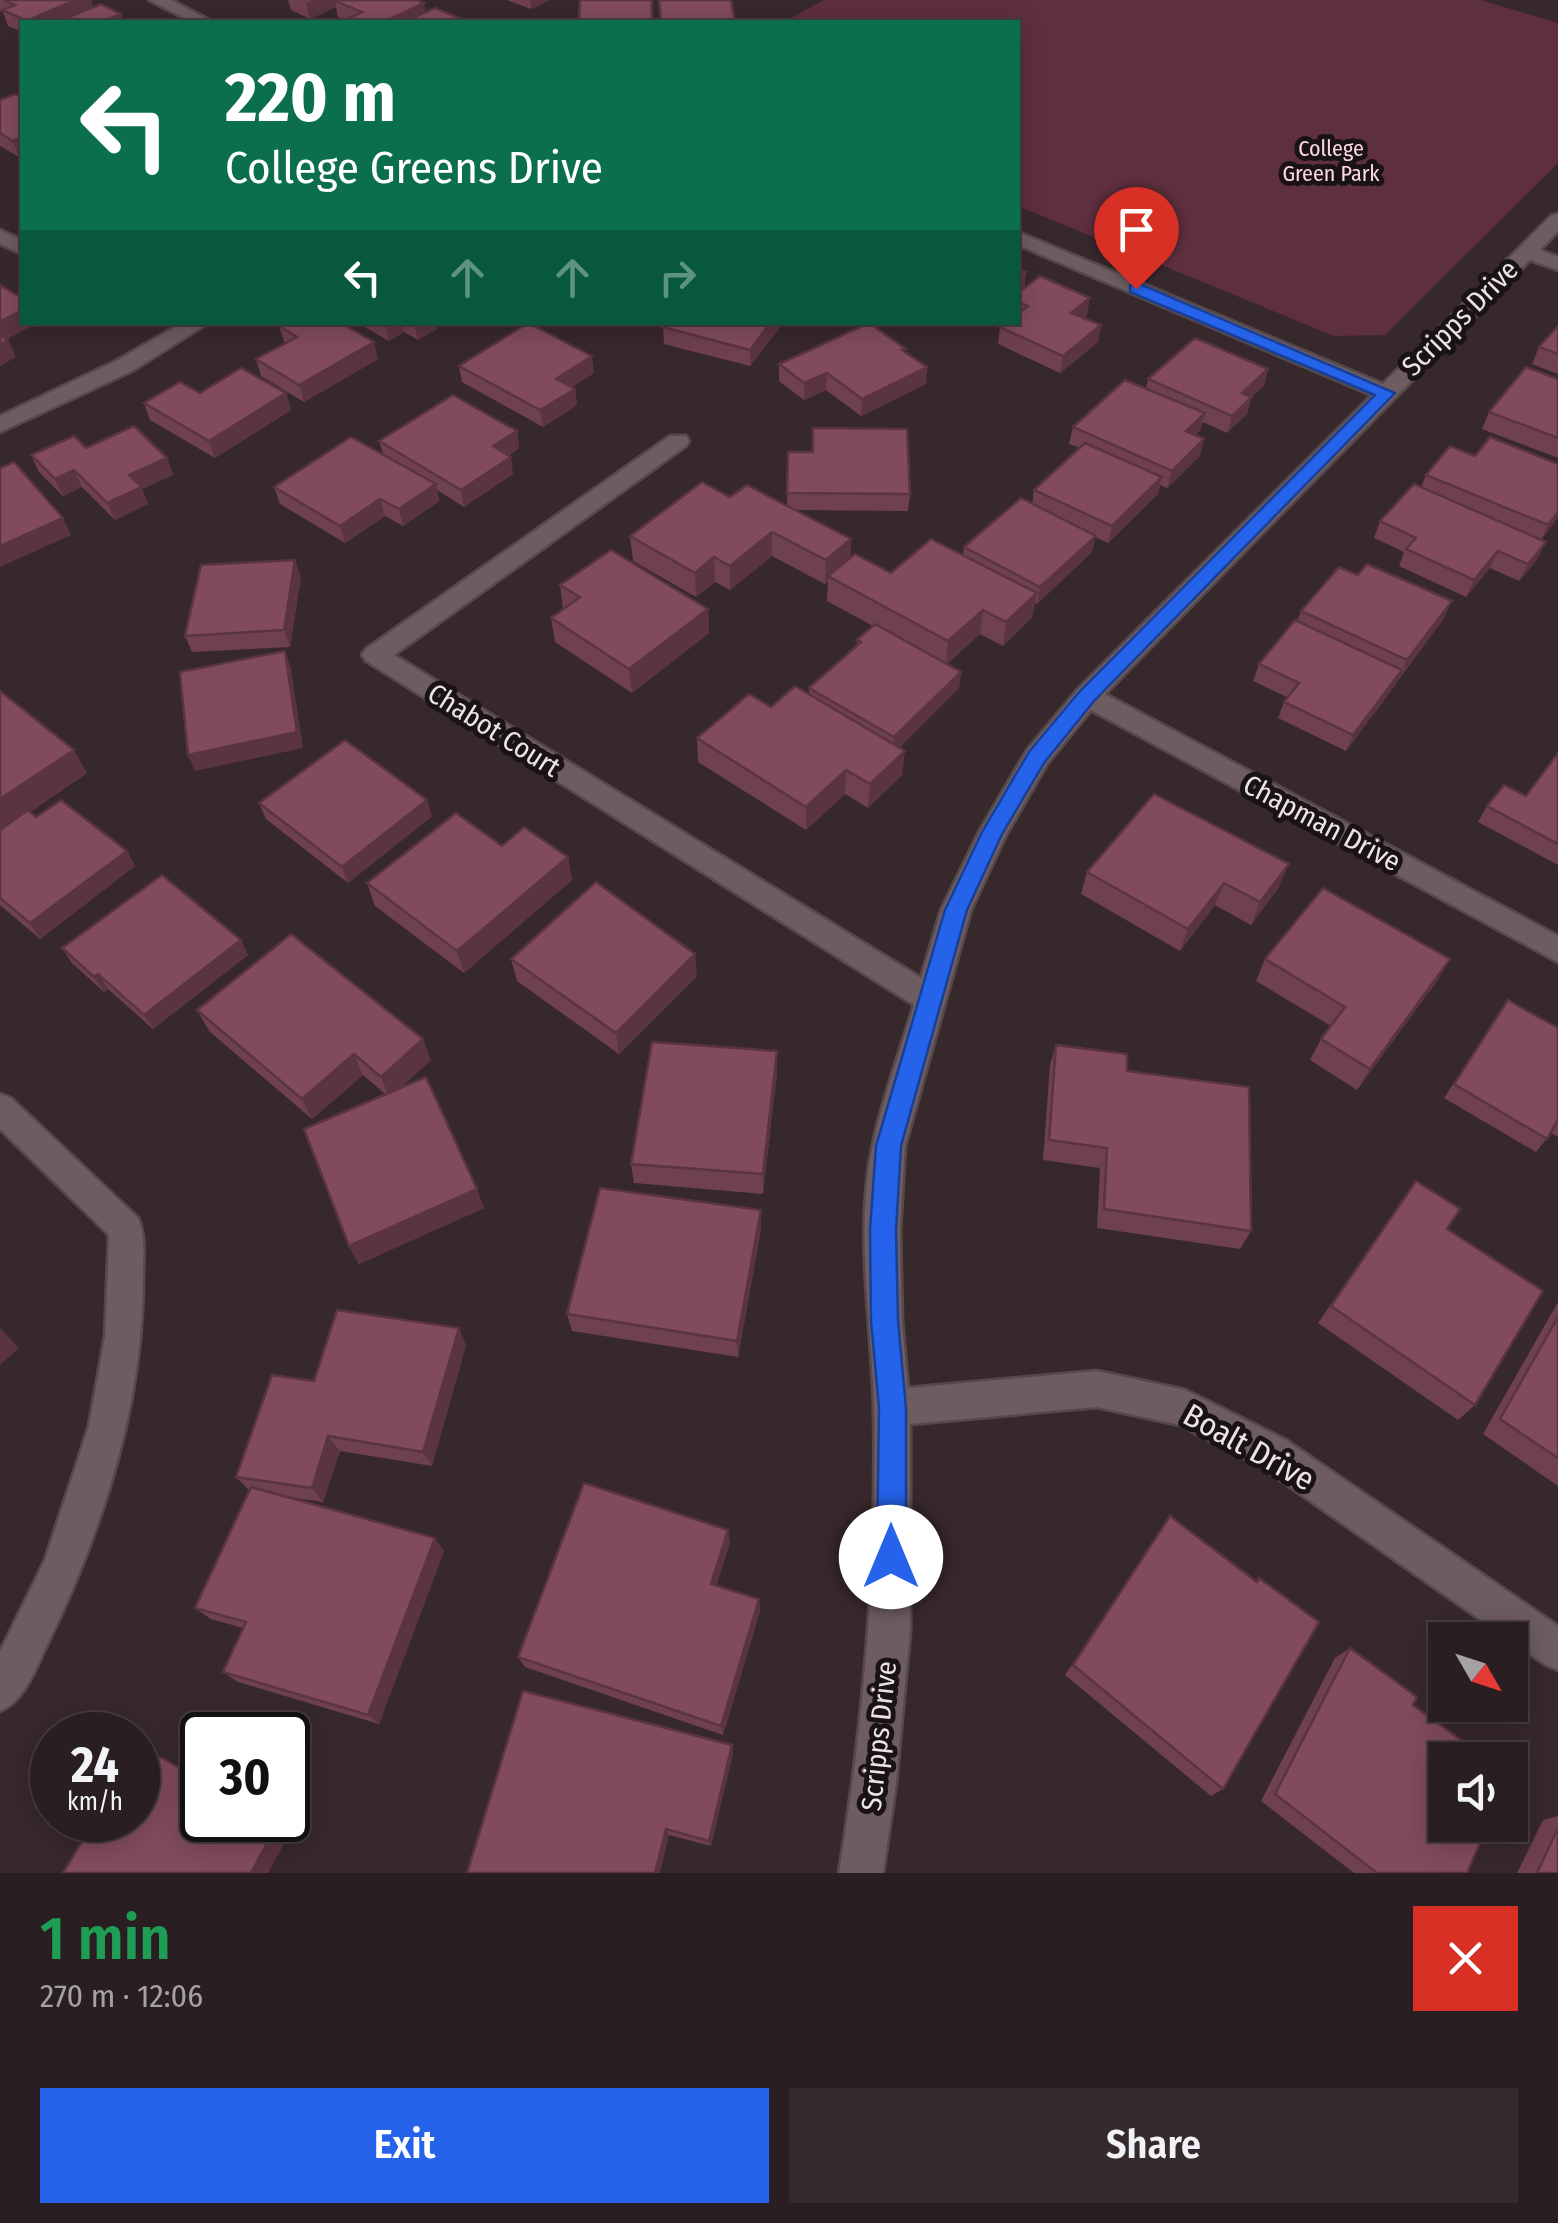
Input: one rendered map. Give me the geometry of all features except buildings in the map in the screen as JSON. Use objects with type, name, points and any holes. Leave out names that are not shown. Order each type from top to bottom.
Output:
[{"type":"street","points":[[157,0],[201,20]]},
{"type":"street","name":"Scripps Drive","points":[[861,1873],[876,1783],[890,1632],[892,1408],[883,1266],[889,1146],[956,910],[992,832],[1037,758],[1087,696],[1558,220]]},
{"type":"street","points":[[1020,239],[1386,393]]},
{"type":"street","points":[[1526,252],[1558,264]]},
{"type":"street","points":[[0,424],[124,366],[183,326]]},
{"type":"street","name":"Chabot Court","points":[[678,441],[375,655],[930,1000]]},
{"type":"street","name":"Chapman Drive","points":[[1087,696],[1558,950]]},
{"type":"street","points":[[0,1108],[126,1228],[123,1336],[102,1450],[64,1560],[0,1691]]},
{"type":"street","name":"Boalt Drive","points":[[892,1408],[1097,1388],[1185,1408],[1273,1453],[1558,1650]]},
{"type":"green space","name":"College Green Park","points":[[824,0],[1481,0],[1558,23],[1558,163],[1385,335],[1334,336],[1020,207],[1020,20],[789,19]]},
{"type":"route","points":[[891,1557],[892,1408],[884,1321],[883,1230],[889,1146],[956,910],[992,832],[1037,758],[1087,696],[1386,393],[1136,289]]}]
